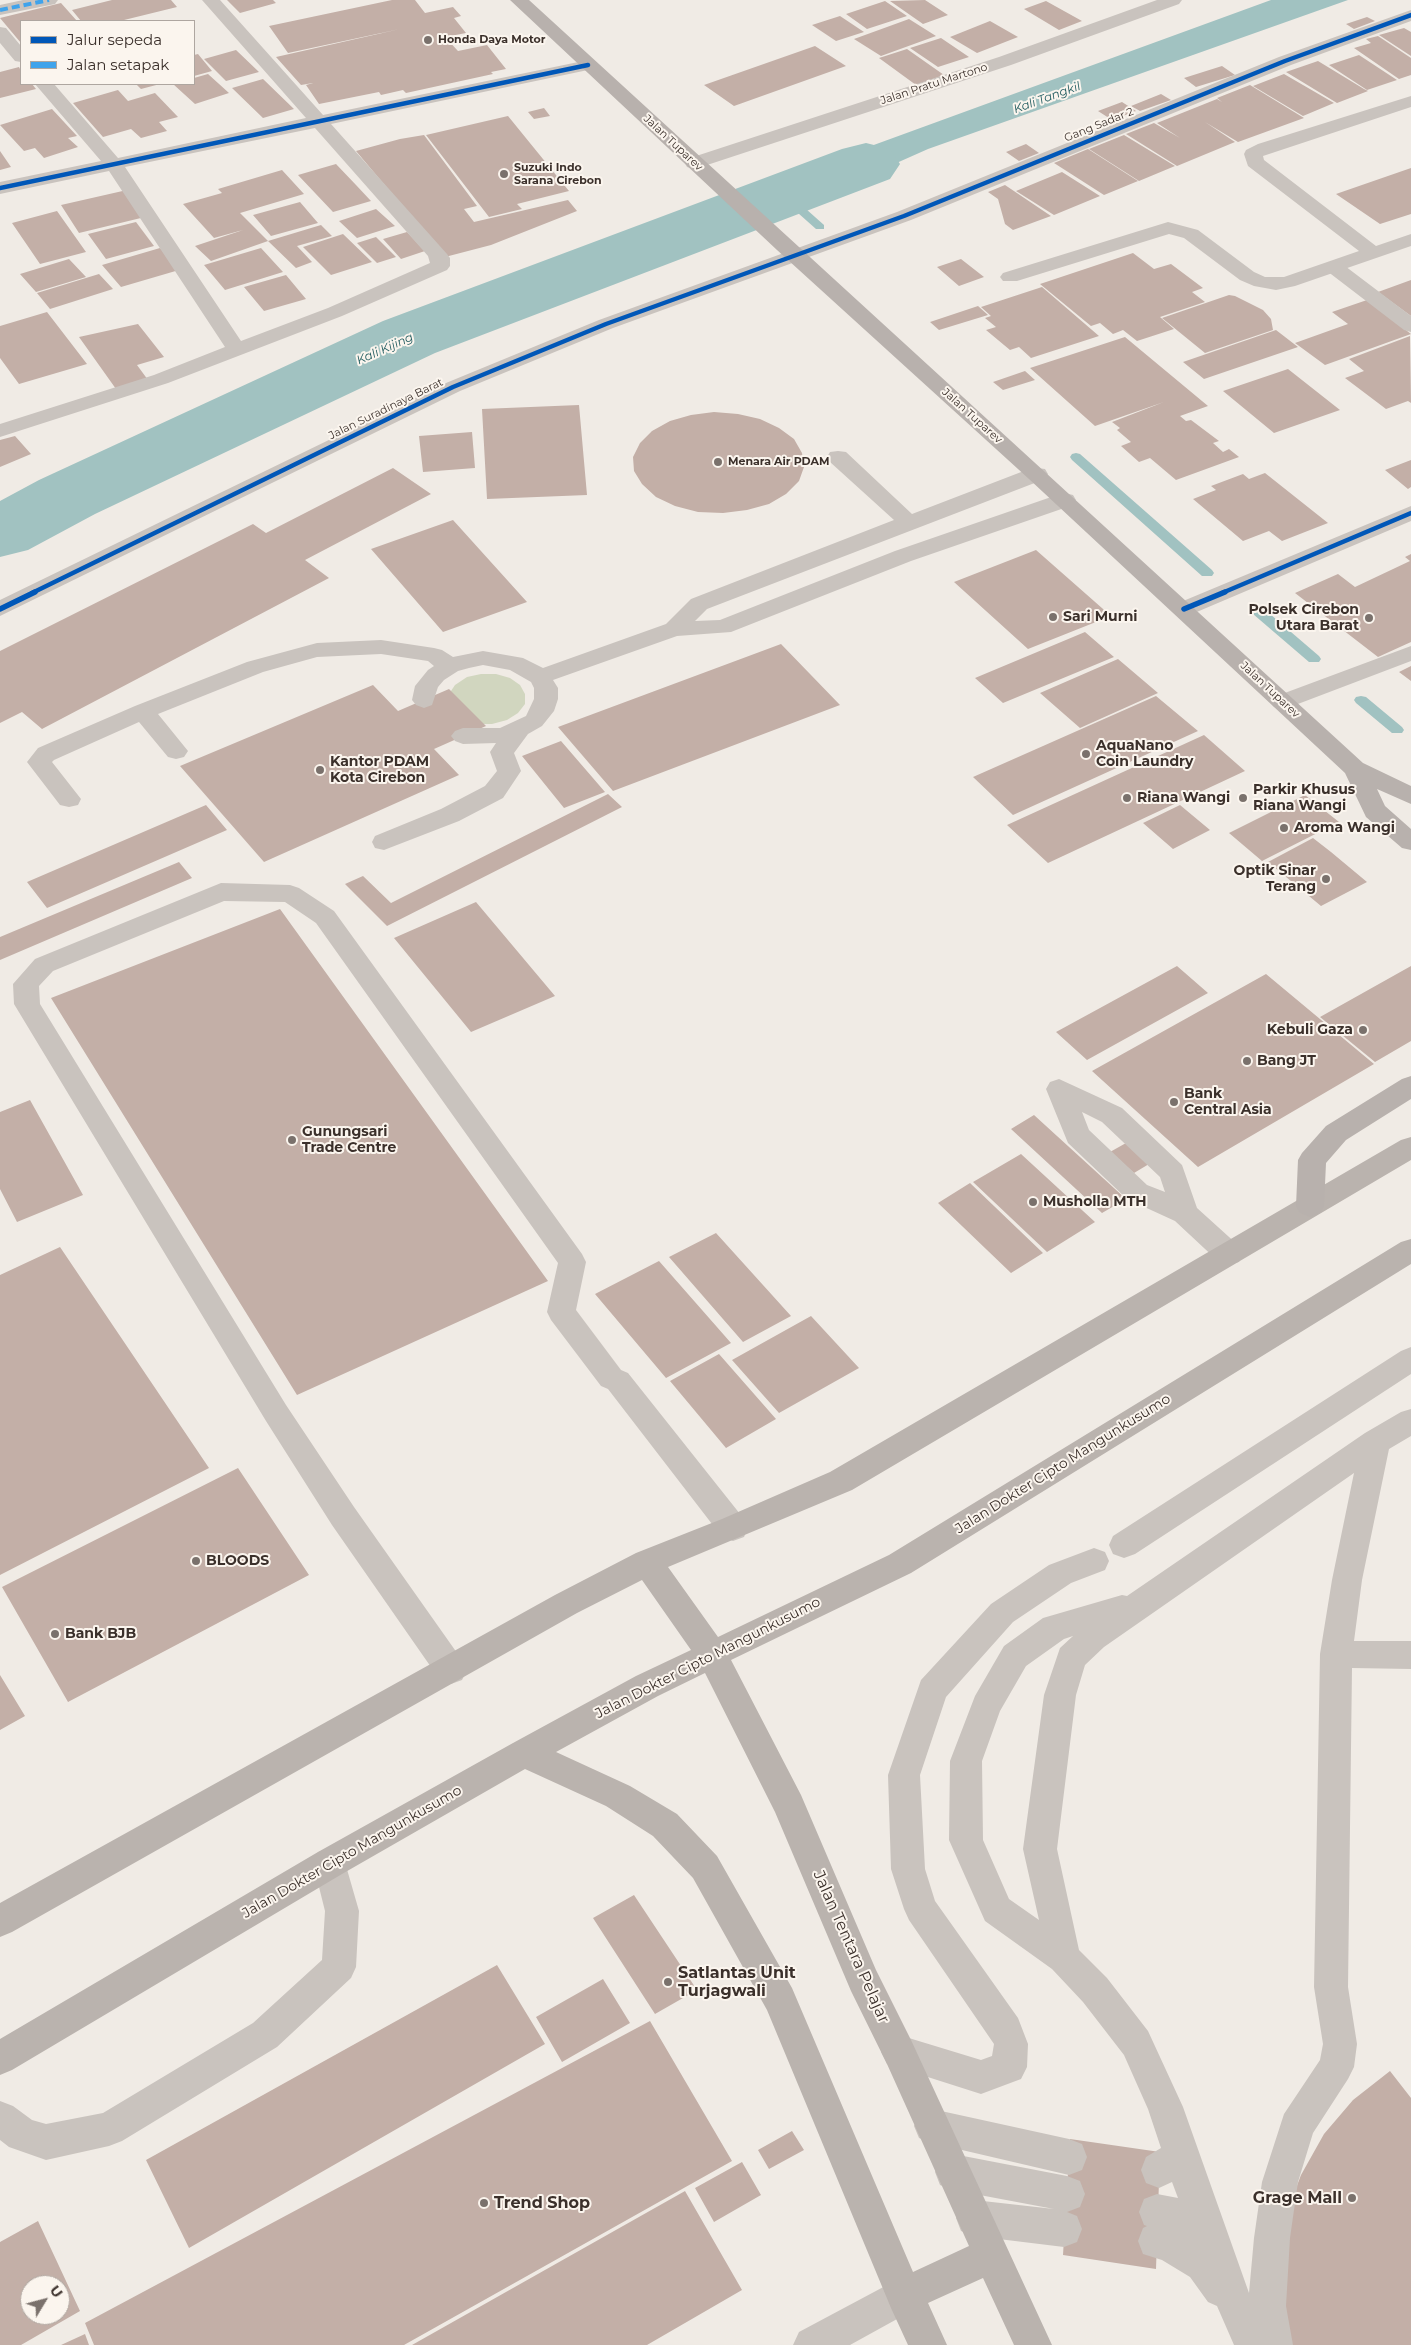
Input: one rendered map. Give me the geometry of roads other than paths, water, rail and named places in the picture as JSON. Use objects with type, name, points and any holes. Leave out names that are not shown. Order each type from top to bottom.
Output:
[{"type":"main road","name":"Jalan Tuparev","points":[[519,0],[697,166],[1184,609],[1355,769],[1375,811],[1411,842]]},
{"type":"main road","points":[[1355,769],[1404,790],[1411,796]]},
{"type":"main road","points":[[1310,1206],[1312,1160],[1336,1133],[1411,1086]]},
{"type":"main road","points":[[0,1921],[566,1604],[647,1562],[733,1528],[841,1481],[1411,1147]]},
{"type":"main road","name":"Jalan Dokter Cipto Mangunkusumo","points":[[0,2058],[330,1863],[524,1753],[647,1686],[900,1564],[1411,1250]]},
{"type":"main road","name":"Jalan Tentara Pelajar","points":[[647,1562],[712,1654],[790,1806],[863,1980],[899,2052],[1033,2345]]},
{"type":"main road","points":[[524,1753],[618,1796],[665,1825],[705,1867],[780,2000],[904,2295],[928,2345]]},
{"type":"main road","points":[[904,2295],[991,2255]]},
{"type":"street","points":[[0,10],[49,0]]},
{"type":"street","points":[[0,407],[7,429],[161,379],[335,312],[440,266],[440,258],[435,252],[211,0]]},
{"type":"street","name":"Jalan Pratu Martono","points":[[697,166],[1005,61],[1173,0]]},
{"type":"street","name":"Gang Sadar 2","points":[[789,250],[904,216],[1285,61],[1411,15]]},
{"type":"street","points":[[0,32],[20,56]]},
{"type":"street","points":[[0,188],[588,65]]},
{"type":"street","points":[[45,85],[114,164],[237,350]]},
{"type":"street","points":[[1373,253],[1255,162],[1253,154],[1264,148],[1411,101]]},
{"type":"street","points":[[1010,277],[1168,228],[1191,234],[1248,276],[1261,282],[1276,284],[1288,282],[1411,240]]},
{"type":"street","name":"Jalan Suradinaya Barat","points":[[0,609],[453,387],[789,250]]},
{"type":"street","points":[[1334,267],[1411,326]]},
{"type":"street","points":[[838,458],[909,523]]},
{"type":"street","points":[[674,629],[699,604],[1037,474]]},
{"type":"street","points":[[540,678],[674,629],[723,627],[903,556],[1065,500]]},
{"type":"street","points":[[1184,609],[1411,513]]},
{"type":"street","points":[[69,799],[39,762],[46,754],[143,711],[255,667],[317,650],[381,647],[434,655],[450,666]]},
{"type":"street","points":[[1282,702],[1411,653]]},
{"type":"street","points":[[424,700],[427,686],[436,675],[450,666],[483,658],[500,659],[529,669],[540,678],[546,688],[546,700],[542,711],[534,721],[520,729],[503,735],[463,736]]},
{"type":"street","points":[[143,711],[176,751]]},
{"type":"street","points":[[384,842],[450,815],[494,792],[509,771],[502,752],[520,729]]},
{"type":"street","points":[[451,1670],[343,1516],[271,1405],[27,1004],[26,984],[44,965],[220,892],[290,894],[325,917],[572,1262],[561,1312],[611,1378],[618,1381],[733,1528]]},
{"type":"street","points":[[1184,1213],[1172,1172],[1112,1116],[1060,1089],[1078,1136],[1137,1192],[1184,1213],[1229,1254]]},
{"type":"street","points":[[1124,1545],[1411,1359]]},
{"type":"street","points":[[1064,1958],[1040,1849],[1060,1694],[1071,1658],[1093,1638],[1142,1602],[1376,1442],[1411,1421]]},
{"type":"street","points":[[1274,2345],[1267,2306],[1272,2238],[1280,2182],[1297,2126],[1322,2085],[1336,2067],[1340,2044],[1330,1988],[1336,1654],[1347,1580],[1376,1442]]},
{"type":"street","points":[[899,2052],[982,2077],[1008,2067],[1011,2044],[1006,2030],[921,1908],[908,1869],[904,1775],[932,1690],[1002,1613],[1060,1574],[1094,1561]]},
{"type":"street","points":[[1142,1602],[1054,1628],[1015,1656],[986,1706],[966,1761],[966,1840],[997,1910],[1064,1958],[1096,1990],[1136,2043],[1166,2107],[1170,2163],[1204,2222],[1237,2310],[1253,2345]]},
{"type":"street","points":[[1336,1654],[1411,1655]]},
{"type":"street","points":[[0,2118],[22,2135],[46,2142],[109,2129],[265,2035],[339,1967],[342,1911],[330,1863]]},
{"type":"street","points":[[932,2126],[1069,2157]]},
{"type":"street","points":[[953,2172],[1067,2194]]},
{"type":"street","points":[[974,2218],[1064,2229]]},
{"type":"street","points":[[1204,2222],[1156,2227],[1168,2243],[1203,2264],[1237,2310]]},
{"type":"street","points":[[812,2345],[904,2295]]},
{"type":"water","name":"Kali Tangkil","points":[[1271,0],[1348,0],[928,149],[892,165],[865,183],[827,196],[788,215],[754,219],[734,196]]},
{"type":"waterway","name":"Kali Kijing","points":[[0,533],[67,497],[409,337],[866,164]]},
{"type":"waterway","points":[[784,195],[820,227]]},
{"type":"waterway","points":[[1076,457],[1207,573]]},
{"type":"waterway","points":[[1258,611],[1314,659]]},
{"type":"waterway","points":[[1361,700],[1397,730]]},
{"type":"place","name":"Honda Daya Motor","points":[[428,40]]},
{"type":"place","name":"Suzuki Indo Sarana Cirebon","points":[[504,174]]},
{"type":"place","name":"Menara Air PDAM","points":[[718,462]]},
{"type":"place","name":"Sari Murni","points":[[1053,617]]},
{"type":"place","name":"Polsek Cirebon Utara Barat","points":[[1369,618]]},
{"type":"place","name":"AquaNano Coin Laundry","points":[[1086,754]]},
{"type":"place","name":"Kantor PDAM Kota Cirebon","points":[[320,770]]},
{"type":"place","name":"Riana Wangi","points":[[1127,798]]},
{"type":"place","name":"Parkir Khusus Riana Wangi","points":[[1243,798]]},
{"type":"place","name":"Aroma Wangi","points":[[1284,828]]},
{"type":"place","name":"Optik Sinar Terang","points":[[1326,879]]},
{"type":"place","name":"Kebuli Gaza","points":[[1363,1030]]},
{"type":"place","name":"Bang JT","points":[[1247,1061]]},
{"type":"place","name":"Bank Central Asia","points":[[1174,1102]]},
{"type":"place","name":"Gunungsari Trade Centre","points":[[292,1140]]},
{"type":"place","name":"Musholla MTH","points":[[1033,1202]]},
{"type":"place","name":"BLOODS","points":[[196,1561]]},
{"type":"place","name":"Bank BJB","points":[[55,1634]]},
{"type":"place","name":"Satlantas Unit Turjagwali","points":[[668,1982]]},
{"type":"place","name":"Grage Mall","points":[[1352,2198]]},
{"type":"place","name":"Trend Shop","points":[[484,2203]]}]
